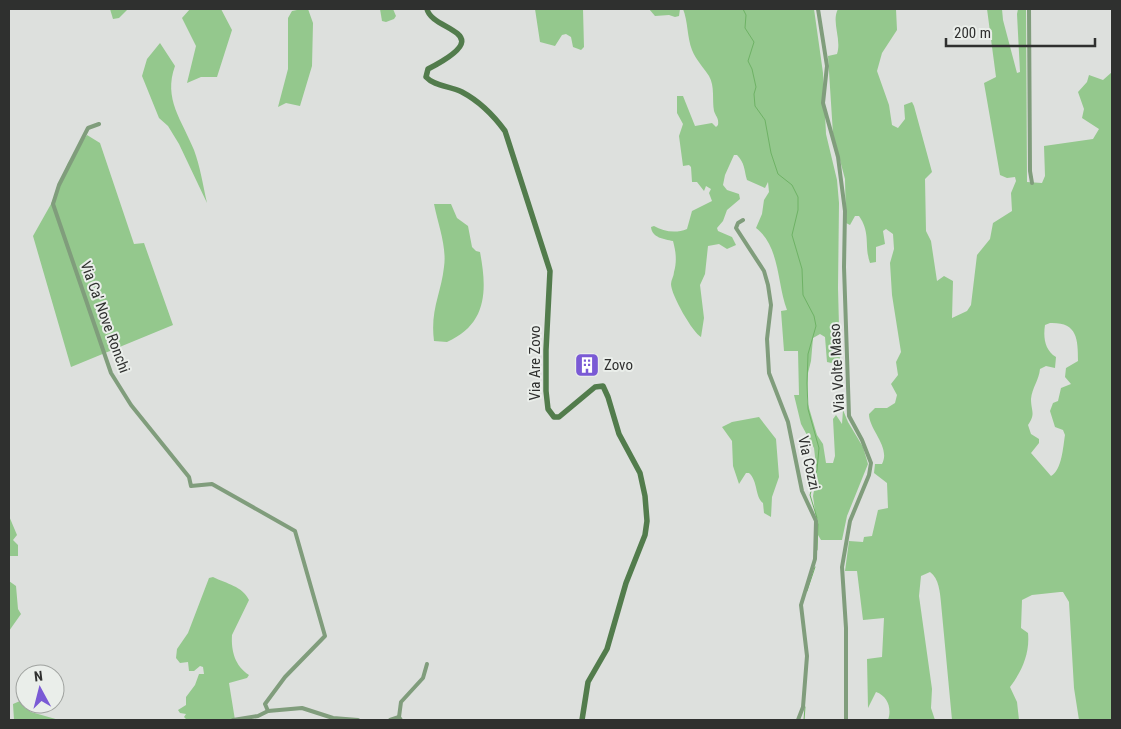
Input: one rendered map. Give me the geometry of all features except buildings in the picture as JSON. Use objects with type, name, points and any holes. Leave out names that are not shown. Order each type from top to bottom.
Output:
[{"type":"street","name":"Via Are Zovo","points":[[427,9],[431,17],[457,32],[461,38],[460,46],[428,69],[426,77],[433,82],[460,91],[470,97],[495,118],[505,131],[544,248],[551,282],[546,350],[548,409],[554,417],[559,416],[596,387],[603,386],[619,434],[640,473],[645,496],[647,521],[645,535],[626,582],[607,649],[588,682],[582,720]]},
{"type":"street","name":"Via Volte Maso","points":[[818,9],[826,66],[823,103],[838,157],[846,211],[844,268],[849,416],[872,463],[850,521],[842,566],[846,628],[846,720]]},
{"type":"street","points":[[1029,9],[1030,171],[1032,183]]},
{"type":"street","name":"Via Ca' Nove Ronchi","points":[[99,124],[88,128],[59,185],[53,204],[111,373],[131,405],[190,477],[191,486],[212,484],[295,530],[325,636],[285,677],[265,704],[268,711]]},
{"type":"street","name":"Via Cozzi","points":[[743,220],[736,228],[764,271],[768,286],[771,305],[767,338],[770,373],[788,422],[802,491],[816,521],[815,559],[801,605],[807,656],[803,707],[798,720]]},
{"type":"street","points":[[390,720],[400,719],[401,702],[423,678],[427,664]]},
{"type":"street","points":[[233,720],[258,716],[268,711],[302,708],[333,718],[358,720]]},
{"type":"green space","points":[[110,9],[128,9],[119,18],[113,19]]},
{"type":"green space","points":[[190,9],[221,9],[232,30],[217,77],[201,77],[187,83],[196,46],[182,18]]},
{"type":"green space","points":[[308,9],[313,23],[312,66],[300,106],[286,103],[278,107],[288,69],[288,18],[292,11]]},
{"type":"green space","points":[[380,9],[393,9],[396,16],[394,19],[386,22],[382,21]]},
{"type":"green space","points":[[535,9],[583,9],[584,47],[581,50],[573,47],[571,37],[566,34],[562,35],[555,46],[540,42]]},
{"type":"green space","points":[[649,9],[680,9],[679,16],[675,17],[669,15],[655,16]]},
{"type":"green space","points":[[683,9],[814,9],[823,73],[826,134],[837,180],[839,203],[838,288],[840,365],[827,362],[825,337],[820,334],[813,338],[808,373],[807,401],[817,435],[823,444],[826,463],[833,463],[835,456],[833,419],[836,415],[842,424],[843,410],[863,447],[868,464],[847,516],[842,540],[821,540],[818,535],[813,496],[817,474],[814,448],[801,424],[794,395],[799,395],[798,351],[784,351],[781,311],[787,310],[777,266],[770,245],[756,228],[762,214],[764,200],[769,192],[768,182],[765,188],[747,180],[742,161],[737,155],[734,155],[725,175],[723,185],[727,190],[739,194],[740,199],[727,210],[723,221],[717,228],[718,231],[732,237],[736,245],[727,249],[719,244],[708,246],[705,274],[700,285],[704,318],[701,337],[678,305],[672,289],[671,282],[676,260],[673,241],[656,236],[652,231],[651,227],[654,226],[669,231],[687,229],[692,211],[712,201],[709,193],[711,189],[706,186],[704,191],[697,182],[692,182],[691,167],[689,165],[683,166],[679,136],[683,124],[677,113],[677,96],[683,96],[695,126],[712,123],[716,127],[718,119],[714,111],[711,80],[692,50]]},
{"type":"green space","points":[[838,9],[896,9],[897,30],[882,53],[877,71],[889,105],[892,125],[898,128],[905,119],[904,105],[912,102],[914,106],[932,172],[925,179],[926,231],[931,241],[937,281],[944,276],[953,281],[952,318],[967,311],[971,305],[977,255],[990,239],[993,223],[1012,211],[1011,193],[1016,181],[1015,177],[1007,178],[1000,175],[984,83],[996,77],[987,9],[1002,9],[1003,20],[1017,73],[1020,72],[1017,14],[1018,9],[1026,9],[1027,182],[1042,183],[1045,176],[1044,146],[1093,139],[1099,129],[1082,118],[1084,109],[1078,92],[1087,82],[1089,75],[1103,80],[1112,72],[1112,720],[1079,720],[1074,688],[1069,602],[1063,592],[1060,592],[1032,595],[1022,600],[1021,628],[1028,633],[1028,648],[1018,675],[1010,687],[1017,702],[1019,720],[952,720],[940,595],[937,582],[930,572],[921,576],[919,596],[932,689],[931,708],[935,720],[888,720],[890,712],[888,703],[884,697],[876,692],[868,708],[867,659],[882,657],[884,618],[863,620],[857,571],[845,571],[849,541],[863,542],[864,537],[872,536],[878,510],[888,508],[887,483],[874,473],[875,464],[882,464],[884,451],[872,426],[869,414],[875,408],[887,408],[895,403],[897,395],[891,384],[898,375],[896,362],[901,352],[892,295],[890,263],[894,249],[893,234],[886,229],[883,231],[885,244],[876,247],[876,262],[870,263],[863,222],[859,216],[855,216],[850,225],[846,223],[845,179],[833,134],[828,56],[837,54],[836,14]],"holes":[[[1059,323],[1066,325],[1074,333],[1078,361],[1066,368],[1065,377],[1071,384],[1061,388],[1058,401],[1053,403],[1050,411],[1055,427],[1063,430],[1065,435],[1060,464],[1051,476],[1031,453],[1039,443],[1039,439],[1031,434],[1028,425],[1032,415],[1031,399],[1040,369],[1046,366],[1055,368],[1056,357],[1049,351],[1046,343],[1045,325]]]},
{"type":"green space","points":[[160,43],[175,66],[171,89],[173,99],[196,156],[207,203],[179,144],[168,126],[159,118],[142,76],[147,59]]},
{"type":"green space","points":[[87,135],[100,143],[134,244],[144,243],[173,325],[71,367],[33,236],[51,204],[68,163]]},
{"type":"green space","points":[[434,204],[451,204],[457,218],[468,226],[472,247],[480,252],[484,279],[482,304],[477,315],[470,326],[447,342],[434,341],[433,320],[443,277],[445,259]]},
{"type":"green space","points":[[759,417],[776,439],[779,477],[772,497],[771,517],[764,513],[763,503],[760,500],[752,476],[746,473],[739,484],[733,466],[732,441],[722,427],[732,422]]},
{"type":"green space","points":[[9,516],[17,535],[13,540],[18,545],[18,556],[9,556]]},
{"type":"green space","points":[[213,577],[238,588],[249,600],[232,635],[232,641],[237,663],[249,675],[247,678],[229,683],[235,720],[187,720],[184,717],[186,714],[180,713],[178,710],[186,705],[186,697],[195,685],[199,674],[204,674],[203,667],[200,666],[194,671],[189,671],[188,662],[180,663],[176,658],[177,649],[188,633],[209,578]]},
{"type":"green space","points":[[9,581],[16,586],[18,609],[21,614],[9,631]]},
{"type":"green space","points":[[15,703],[15,714],[38,714],[59,720],[14,720],[13,704]]},
{"type":"waterway","points":[[743,9],[746,15],[745,28],[754,42],[748,61],[756,87],[754,94],[755,106],[765,120],[771,153],[778,174],[792,185],[798,197],[798,210],[792,235],[802,269],[803,295],[814,316],[816,326],[808,354],[807,383],[808,409],[819,448],[817,470],[810,495],[817,518]]},
{"type":"waterway","points":[[817,550],[818,524]]},
{"type":"waterway","points":[[807,591],[815,567]]},
{"type":"waterway","points":[[804,720],[805,707]]},
{"type":"place","name":"Zovo","points":[[587,365]]}]
